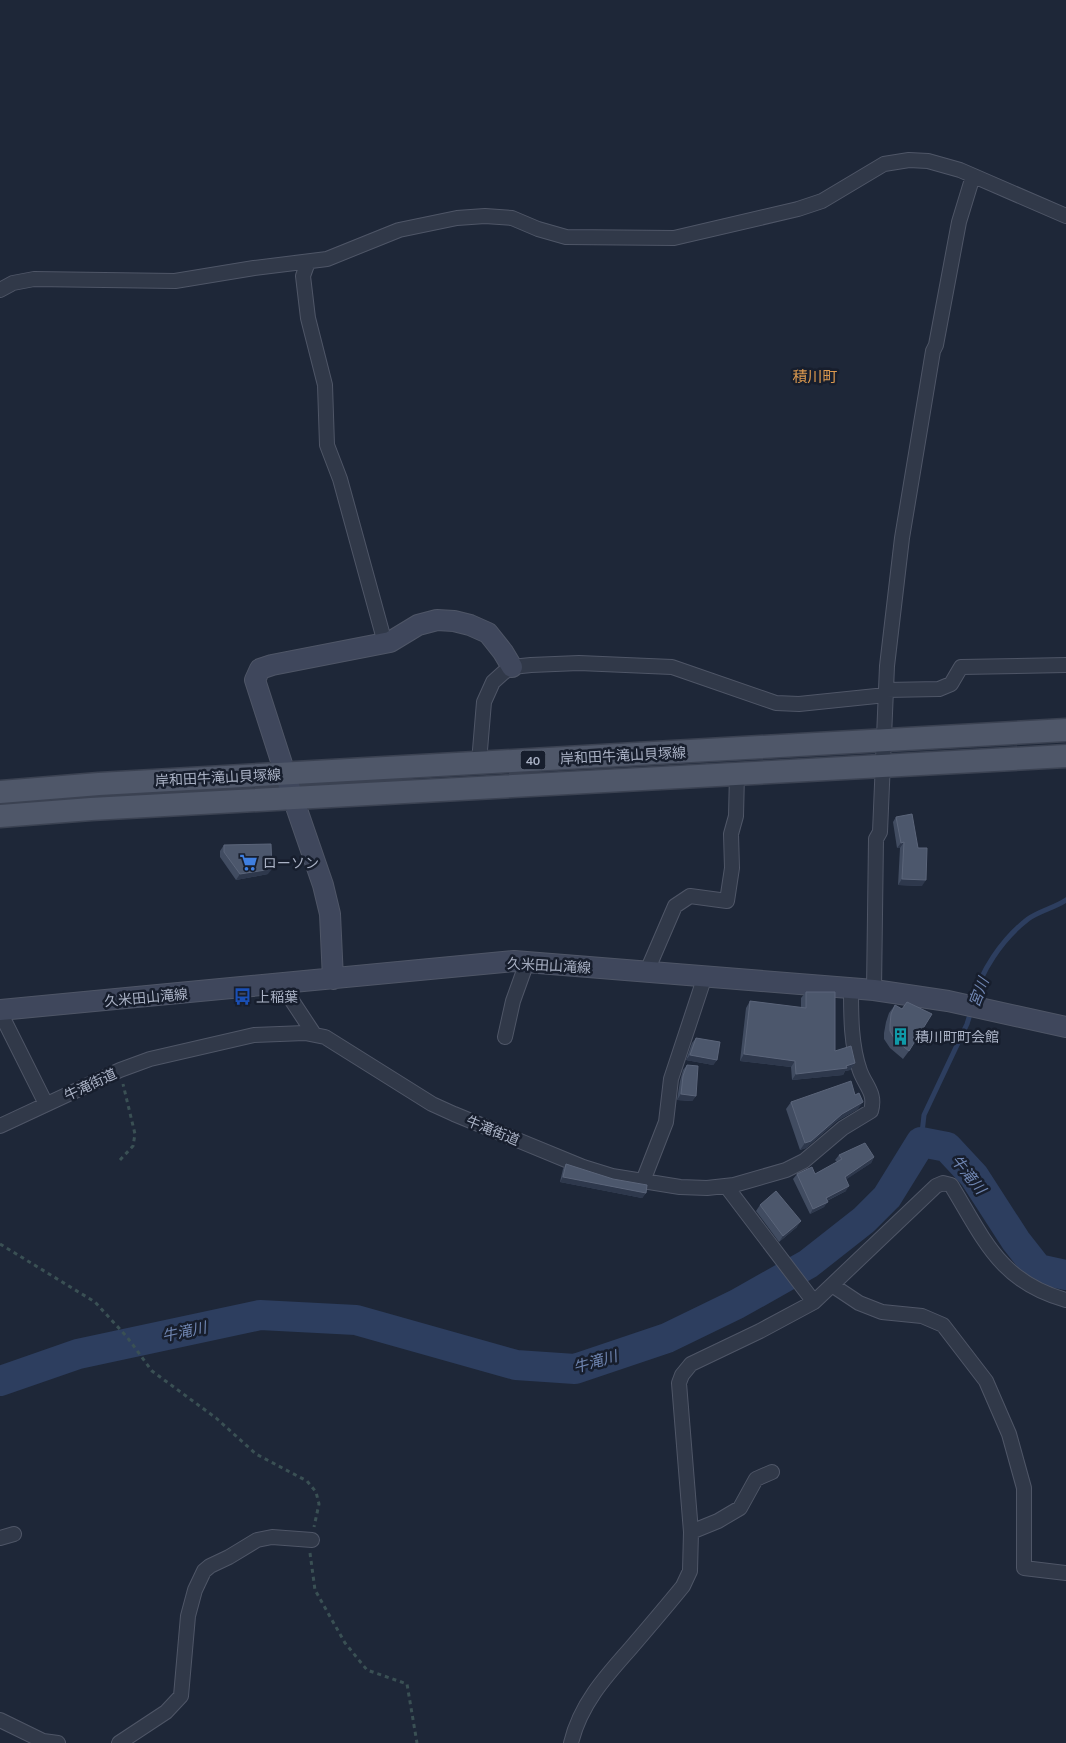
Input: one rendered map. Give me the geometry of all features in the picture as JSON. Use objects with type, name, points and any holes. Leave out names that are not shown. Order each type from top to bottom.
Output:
[{"type":"main road","name":"岸和田牛滝山貝塚線","points":[[0,792],[99,784],[1066,730]]},
{"type":"main road","name":"岸和田牛滝山貝塚線","points":[[0,816],[91,809],[1066,756]]},
{"type":"street","points":[[0,290],[13,283],[34,279],[175,282],[254,268],[308,262],[326,258],[399,230],[457,218],[485,216],[512,218],[538,230],[566,237],[674,238],[798,209],[822,201],[884,164],[909,160],[928,161],[960,170],[1066,216]]},
{"type":"street","points":[[874,990],[876,839],[880,832],[887,666],[902,538],[933,351],[936,345],[959,222],[973,176]]},
{"type":"street","points":[[308,262],[304,276],[308,318],[325,385],[326,445],[340,479],[385,642]]},
{"type":"street","points":[[333,978],[330,914],[323,885],[255,680],[260,669],[272,664],[390,642],[418,625],[437,620],[454,621],[470,625],[488,634],[503,652],[512,667]]},
{"type":"street","points":[[479,762],[484,702],[493,682],[512,667],[530,664],[579,663],[672,667],[776,704],[799,704],[886,692],[939,689],[951,684],[960,667],[1066,665]]},
{"type":"street","points":[[647,971],[675,906],[690,896],[727,901],[732,868],[731,834],[736,816],[737,774]]},
{"type":"street","name":"久米田山滝線","points":[[0,1011],[514,961],[874,990],[948,1001],[1066,1027]]},
{"type":"street","points":[[505,1037],[513,1001],[527,962]]},
{"type":"street","points":[[643,1181],[666,1122],[671,1079],[705,976]]},
{"type":"street","points":[[281,984],[314,1034]]},
{"type":"street","name":"牛滝街道","points":[[0,1126],[120,1070],[150,1059],[254,1036],[284,1033],[314,1034],[332,1041],[432,1104],[553,1156],[612,1176],[680,1187],[707,1188],[726,1186],[762,1178],[786,1170],[804,1161],[844,1128],[871,1111],[873,1102],[870,1090],[860,1072],[855,1049],[851,1017],[851,989]]},
{"type":"street","points":[[0,1011],[46,1104]]},
{"type":"street","points":[[571,1743],[575,1726],[585,1706],[606,1677],[684,1586],[690,1571],[691,1532],[679,1384],[682,1375],[691,1364],[760,1331],[814,1302],[936,1186],[943,1183],[951,1185],[992,1253],[1006,1267],[1024,1283],[1047,1295],[1066,1300]]},
{"type":"street","points":[[726,1186],[814,1302]]},
{"type":"street","points":[[832,1285],[859,1303],[882,1312],[922,1316],[943,1324],[986,1380],[1009,1434],[1024,1488],[1024,1568],[1066,1573]]},
{"type":"street","points":[[691,1532],[740,1508],[756,1479],[772,1472]]},
{"type":"street","points":[[0,1538],[14,1534]]},
{"type":"street","points":[[119,1743],[166,1712],[181,1696],[188,1616],[195,1590],[204,1571],[257,1540],[272,1537],[312,1540]]},
{"type":"street","points":[[0,1720],[43,1741],[58,1743]]},
{"type":"path","points":[[120,1070],[135,1134],[133,1146],[120,1160]]},
{"type":"path","points":[[0,1244],[95,1302],[127,1337],[152,1371]]},
{"type":"building","points":[[912,814],[918,848],[927,848],[926,880],[902,879],[904,842],[901,843],[896,817]]},
{"type":"building","points":[[271,844],[272,869],[240,874],[224,852],[224,845]]},
{"type":"building","points":[[806,992],[835,992],[835,1051],[851,1046],[855,1063],[846,1066],[847,1068],[796,1074],[795,1061],[744,1054],[750,1001],[806,1008]]},
{"type":"building","name":"積川町町会館","points":[[907,1002],[932,1014],[909,1051],[895,1040],[890,1031],[891,1014],[895,1005],[902,1009]]},
{"type":"building","points":[[696,1038],[720,1042],[717,1060],[690,1055]]},
{"type":"building","points":[[687,1065],[698,1066],[696,1096],[681,1094],[683,1076]]},
{"type":"building","points":[[851,1081],[855,1095],[859,1093],[863,1102],[842,1114],[811,1141],[805,1143],[791,1102]]},
{"type":"building","points":[[865,1143],[874,1157],[845,1177],[849,1186],[826,1198],[828,1202],[813,1209],[797,1174],[812,1167],[815,1174],[842,1159],[839,1155]]},
{"type":"building","points":[[566,1164],[613,1179],[647,1185],[646,1193],[563,1177]]},
{"type":"building","points":[[776,1191],[801,1221],[783,1236],[760,1205]]},
{"type":"waterway","name":"宮川","points":[[973,1002],[981,979],[993,957],[1009,936],[1032,916],[1066,900]]},
{"type":"waterway","name":"宮川","points":[[921,1142],[924,1115],[967,1024],[971,1011]]},
{"type":"waterway","name":"牛滝川","points":[[0,1381],[78,1354],[260,1315],[356,1320],[516,1365],[575,1369],[667,1338],[737,1304],[808,1264],[864,1220],[887,1197],[921,1142],[947,1147],[974,1176],[1016,1241],[1038,1269],[1066,1275]]},
{"type":"place","name":"ローソン","points":[[249,862]]},
{"type":"place","name":"上稲葉","points":[[242,996]]},
{"type":"place","name":"積川町町会館","points":[[901,1036]]},
{"type":"district","name":"積川町","points":[[815,376]]}]
